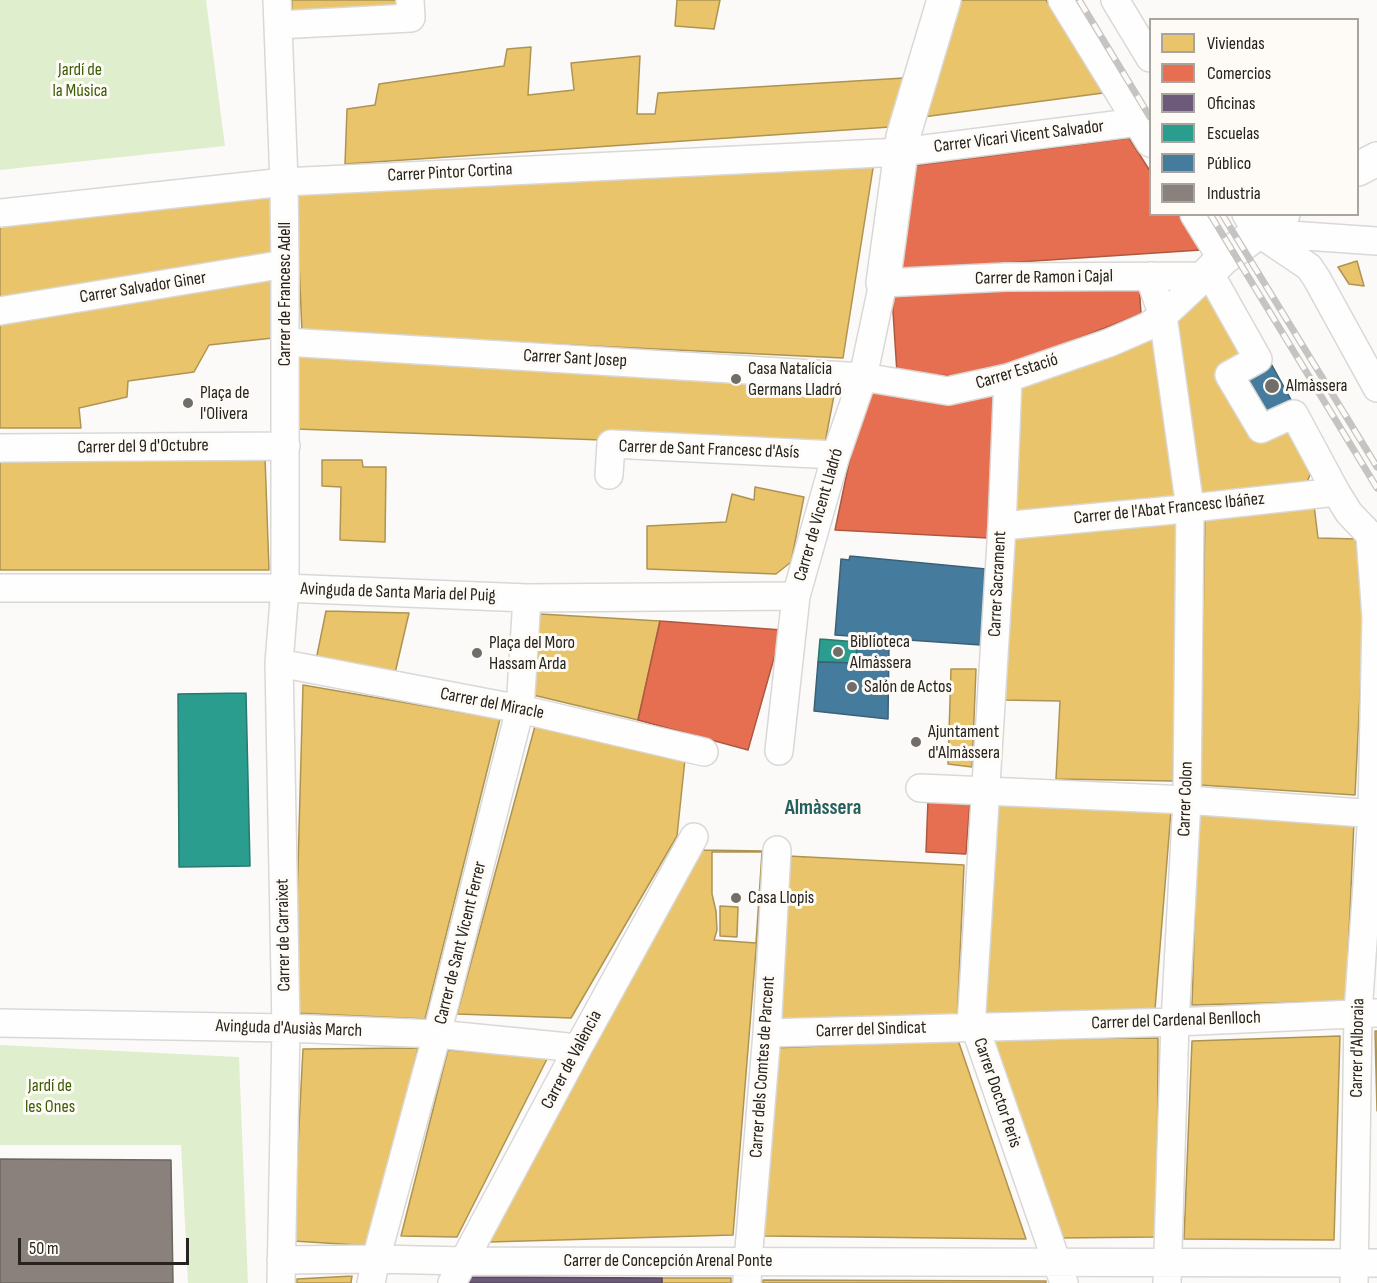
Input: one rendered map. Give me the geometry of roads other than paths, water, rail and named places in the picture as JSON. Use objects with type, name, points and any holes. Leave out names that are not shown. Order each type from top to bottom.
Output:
[{"type":"street","points":[[277,12],[411,18],[410,0]]},
{"type":"street","points":[[883,283],[903,137],[944,0]]},
{"type":"street","points":[[1062,0],[1144,132]]},
{"type":"street","points":[[1115,0],[1149,56]]},
{"type":"street","name":"Carrer de Francesc Adell","points":[[277,12],[284,182],[285,588]]},
{"type":"street","name":"Carrer Vicari Vicent Salvador","points":[[901,152],[1144,132]]},
{"type":"street","name":"Carrer Pintor Cortina","points":[[0,213],[284,182],[901,152]]},
{"type":"street","points":[[1359,168],[1377,159]]},
{"type":"street","points":[[1195,216],[1212,269]]},
{"type":"street","points":[[1163,316],[1262,220]]},
{"type":"street","points":[[1262,220],[1377,241]]},
{"type":"street","points":[[1262,220],[1309,267],[1377,388]]},
{"type":"street","name":"Carrer Salvador Giner","points":[[0,311],[285,264]]},
{"type":"street","name":"Carrer de Ramon i Cajal","points":[[883,283],[1006,277],[1152,276],[1212,269]]},
{"type":"street","name":"Carrer d'Alboraia","points":[[1212,269],[1258,359],[1229,375],[1261,429],[1294,414],[1342,502],[1370,535],[1376,617],[1375,814],[1367,1013],[1362,1270]]},
{"type":"street","name":"Carrer Colon","points":[[1152,276],[1153,287],[1163,316],[1190,508],[1187,800],[1175,1022],[1168,1273]]},
{"type":"street","name":"Carrer de Vicent Lladró","points":[[779,751],[796,596],[836,455],[863,377],[883,283]]},
{"type":"street","name":"Carrer Estació","points":[[863,377],[948,392],[1008,378],[1109,343],[1146,327],[1163,316]]},
{"type":"street","name":"Carrer Sant Josep","points":[[286,342],[863,377]]},
{"type":"street","name":"Carrer Sacrament","points":[[986,791],[1002,526],[1008,378]]},
{"type":"street","name":"Carrer de Sant Francesc d'Asís","points":[[609,475],[611,444],[836,455]]},
{"type":"street","name":"Carrer del 9 d'Octubre","points":[[0,448],[285,446]]},
{"type":"street","name":"Carrer de l'Abat Francesc Ibáñez","points":[[1002,526],[1190,508],[1342,502]]},
{"type":"street","name":"Avinguda de Santa Maria del Puig","points":[[0,588],[285,588],[527,598],[796,596]]},
{"type":"street","name":"Carrer de Carraixet","points":[[281,1271],[286,1028],[279,663],[285,588]]},
{"type":"street","name":"Carrer de Sant Vicent Ferrer","points":[[373,1271],[437,1034],[520,709],[527,598]]},
{"type":"street","name":"Carrer del Miracle","points":[[279,663],[520,709],[704,752]]},
{"type":"street","points":[[920,788],[1187,800],[1375,814]]},
{"type":"street","name":"Carrer Doctor Peris","points":[[986,791],[971,1027],[975,1027],[1060,1273]]},
{"type":"street","name":"Carrer de València","points":[[458,1272],[694,837]]},
{"type":"street","name":"Carrer dels Comtes de Parcent","points":[[747,1272],[767,1033],[777,850]]},
{"type":"street","name":"Carrer del Cardenal Benlloch","points":[[975,1027],[1175,1022],[1367,1013]]},
{"type":"street","name":"Avinguda d'Ausiàs March","points":[[0,1023],[286,1028],[437,1034],[578,1048]]},
{"type":"street","name":"Carrer del Sindicat","points":[[767,1033],[975,1027]]},
{"type":"street","name":"Carrer de Concepción Arenal Ponte","points":[[281,1271],[1168,1273],[1362,1270]]},
{"type":"railway","points":[[1079,0],[1149,115]]},
{"type":"railway","points":[[1211,216],[1377,488]]},
{"type":"railway","points":[[1223,216],[1377,467]]},
{"type":"place","name":"Casa Natalícia Germans Lladró","points":[[736,379]]},
{"type":"place","name":"Almàssera","points":[[1272,386]]},
{"type":"place","name":"Plaça de l'Olivera","points":[[188,403]]},
{"type":"place","name":"Biblioteca Almàssera","points":[[838,652]]},
{"type":"place","name":"Plaça del Moro Hassam Arda","points":[[477,653]]},
{"type":"place","name":"Salón de Actos","points":[[852,687]]},
{"type":"place","name":"Ajuntament d'Almàssera","points":[[916,742]]},
{"type":"place","name":"Casa Llopis","points":[[736,898]]},
{"type":"district","name":"Almàssera","points":[[823,809]]},
{"type":"park label","name":"Jardí de la Música","points":[[80,80]]},
{"type":"park label","name":"Jardí de les Ones","points":[[50,1096]]}]
